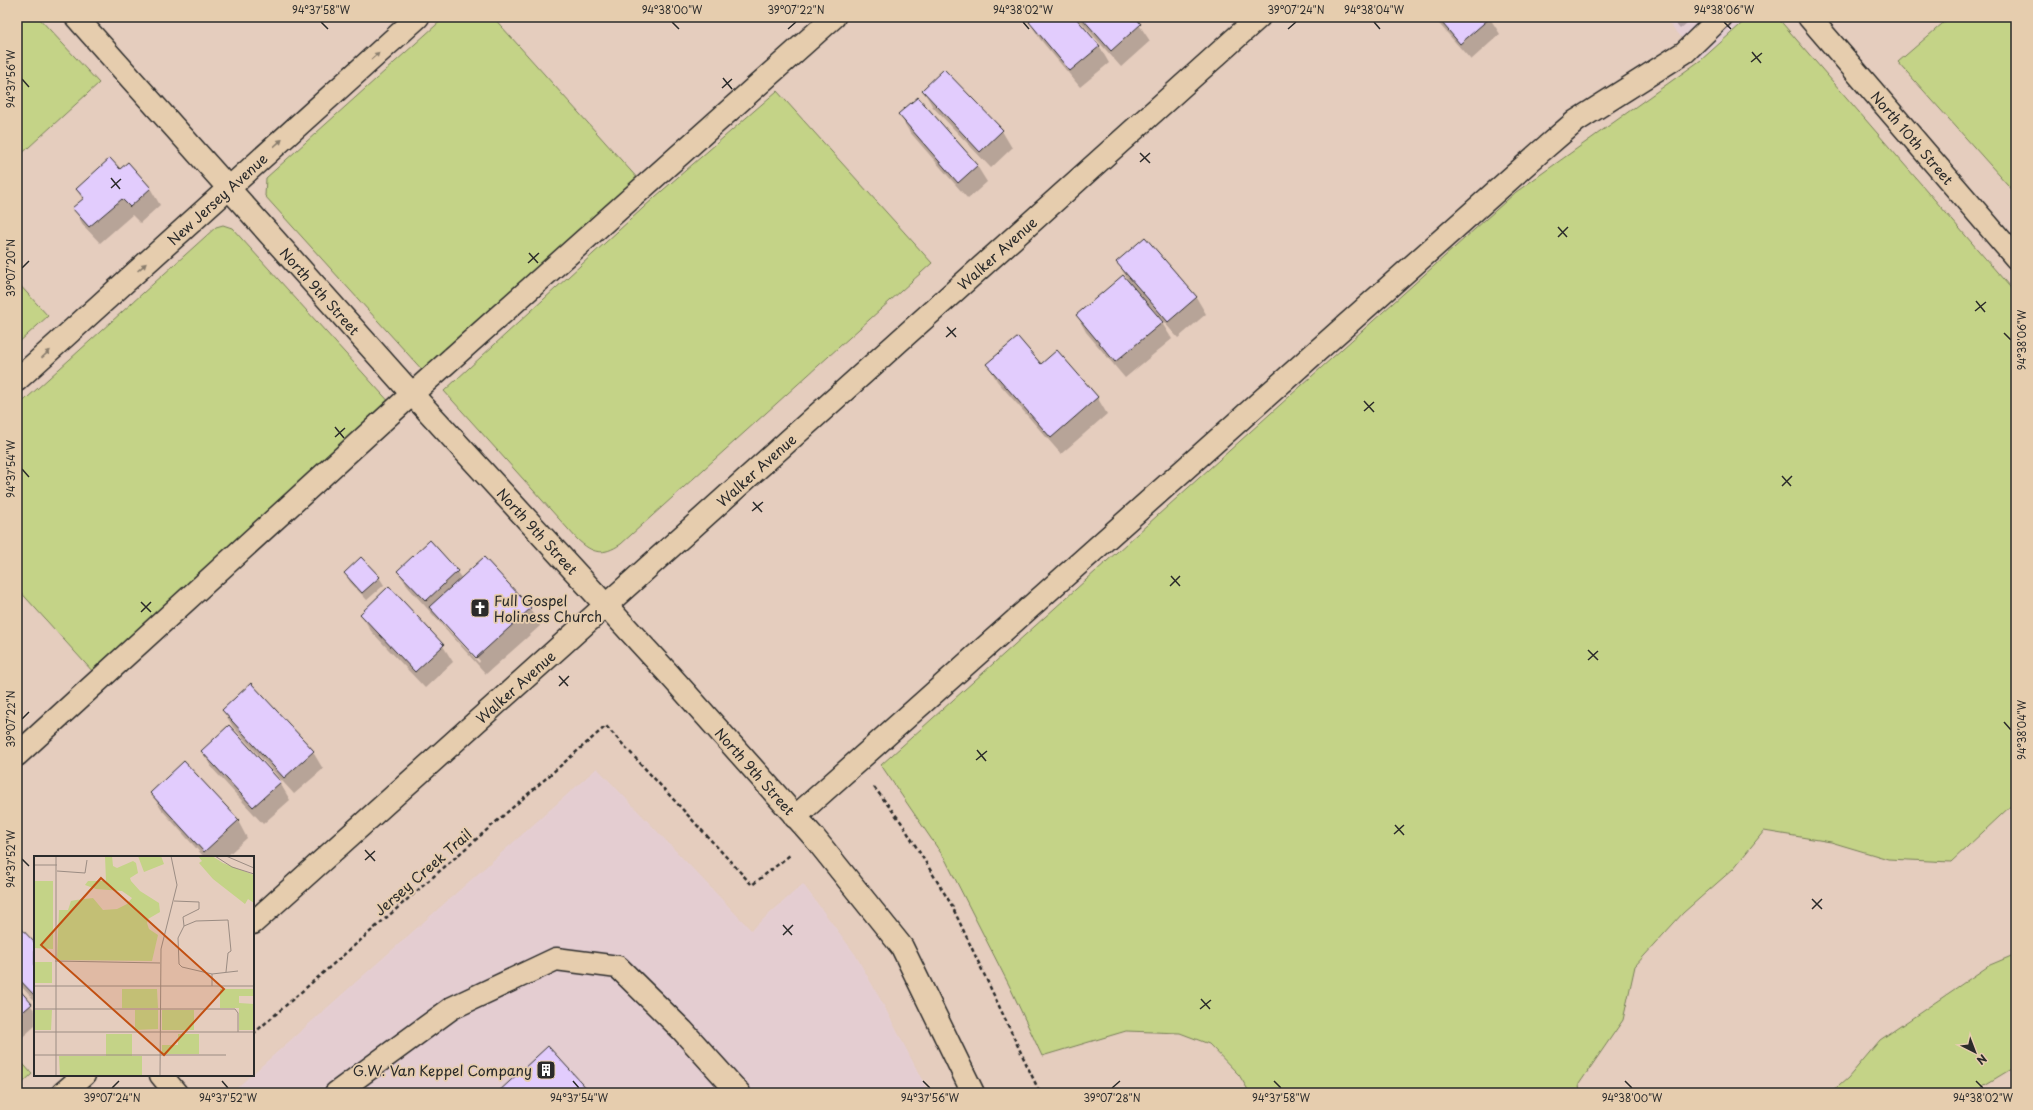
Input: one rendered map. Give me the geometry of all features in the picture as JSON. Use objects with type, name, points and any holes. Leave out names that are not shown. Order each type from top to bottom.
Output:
[{"type":"street","name":"North 9th Street","points":[[76,17],[412,394],[606,606],[795,817],[902,947],[973,1093]]},
{"type":"street","name":"New Jersey Avenue","points":[[17,380],[418,17]]},
{"type":"street","points":[[17,755],[412,394],[834,17]]},
{"type":"street","name":"Walker Avenue","points":[[254,922],[1259,17]]},
{"type":"street","points":[[795,817],[1576,121],[1685,52],[1721,17]]},
{"type":"street","name":"North 10th Street","points":[[1809,17],[2016,258]]},
{"type":"street","points":[[336,1093],[452,1008],[556,959],[618,967],[682,1030],[739,1093]]},
{"type":"street","points":[[63,1093],[83,1076]]},
{"type":"street","points":[[162,1076],[176,1093]]},
{"type":"path","name":"Jersey Creek Trail","points":[[254,1033],[606,726]]},
{"type":"shaded area","points":[[1664,17],[1749,17],[1701,60]]},
{"type":"shaded area","points":[[597,768],[751,930],[803,884],[855,954],[883,1004],[929,1093],[231,1093],[250,1076],[254,1076],[254,1073]]},
{"type":"green space","points":[[17,17],[38,17],[99,83],[17,158]]},
{"type":"green space","points":[[445,17],[493,17],[639,180],[425,373],[265,196],[266,178]]},
{"type":"green space","points":[[1749,17],[1777,17],[2016,294],[2016,801],[1951,862],[1888,859],[1831,842],[1764,831],[1733,869],[1683,913],[1635,966],[1623,1020],[1579,1084],[1580,1093],[1250,1093],[1239,1075],[1209,1044],[1180,1033],[1126,1031],[1042,1056],[1009,985],[945,859],[881,765],[1516,192],[1701,60]]},
{"type":"green space","points":[[1950,17],[2016,17],[2016,194],[1898,62]]},
{"type":"green space","points":[[777,91],[932,263],[621,544],[615,548],[603,552],[598,552],[588,548],[577,539],[444,391],[655,197]]},
{"type":"green space","points":[[223,225],[232,228],[392,405],[94,673],[17,588],[17,407],[216,227]]},
{"type":"green space","points":[[17,282],[48,316],[17,344]]},
{"type":"green space","points":[[2016,954],[2016,1066],[1983,1086],[1980,1093],[1831,1093],[1848,1078],[1880,1040],[1990,965]]},
{"type":"green space","points":[[17,1057],[32,1074],[17,1088]]},
{"type":"building","points":[[1035,17],[1075,17],[1100,46],[1070,71],[1029,22]]},
{"type":"building","points":[[1081,17],[1135,17],[1141,24],[1111,51]]},
{"type":"building","points":[[1437,17],[1491,17],[1460,44]]},
{"type":"building","points":[[944,69],[1003,130],[980,152],[922,90]]},
{"type":"building","points":[[918,97],[978,165],[958,183],[898,114]]},
{"type":"building","points":[[110,158],[120,169],[128,162],[151,188],[130,207],[122,199],[89,227],[72,208],[84,198],[76,189]]},
{"type":"building","points":[[1145,237],[1197,297],[1168,322],[1116,262]]},
{"type":"building","points":[[1123,275],[1163,322],[1115,362],[1076,315]]},
{"type":"building","points":[[1018,337],[1041,364],[1057,350],[1098,397],[1051,438],[986,364]]},
{"type":"building","points":[[430,540],[458,571],[426,601],[397,571]]},
{"type":"building","points":[[361,557],[380,577],[362,593],[344,573]]},
{"type":"building","name":"Full Gospel Holiness Church","points":[[484,557],[531,608],[476,658],[429,607]]},
{"type":"building","points":[[389,586],[444,645],[415,672],[360,614]]},
{"type":"building","points":[[251,683],[314,751],[284,778],[222,710]]},
{"type":"building","points":[[229,725],[281,782],[253,807],[201,751]]},
{"type":"building","points":[[184,761],[239,820],[204,852],[150,793]]},
{"type":"building","points":[[17,924],[34,942],[34,995],[17,977]]},
{"type":"building","points":[[17,987],[32,1004],[17,1017]]},
{"type":"building","name":"G.W. Van Keppel Company","points":[[548,1046],[591,1093],[497,1093]]},
{"type":"place","name":"Full Gospel Holiness Church","points":[[480,608]]},
{"type":"place","name":"G.W. Van Keppel Company","points":[[546,1070]]}]
